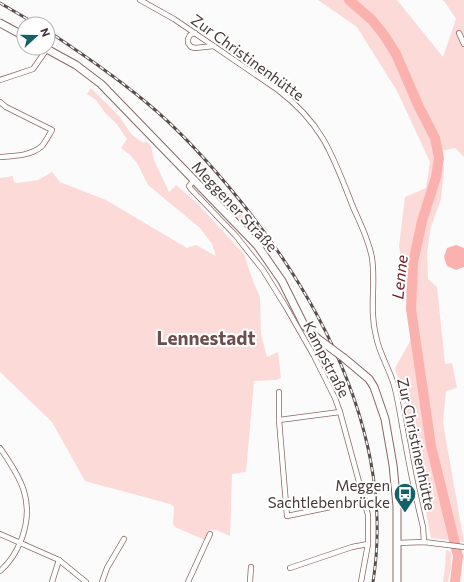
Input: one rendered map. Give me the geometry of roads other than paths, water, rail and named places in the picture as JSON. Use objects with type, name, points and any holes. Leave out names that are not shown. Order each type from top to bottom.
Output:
[{"type":"main road","points":[[0,23],[16,32]]},
{"type":"main road","name":"Meggener Straße","points":[[56,54],[76,65],[101,84],[257,245],[282,281],[304,325],[317,338],[369,379],[378,396],[385,419],[393,465],[397,506],[397,582]]},
{"type":"street","name":"Zur Christinenhütte","points":[[140,0],[174,19],[292,101],[316,128],[326,142],[335,160],[368,244],[373,271],[372,305],[376,337],[394,384],[423,527],[424,542]]},
{"type":"street","points":[[195,33],[190,35],[188,39],[188,43],[191,47],[214,46]]},
{"type":"street","points":[[459,33],[464,44]]},
{"type":"street","points":[[0,80],[33,69],[41,56]]},
{"type":"street","points":[[0,102],[6,107],[52,130],[43,144],[36,150],[26,154],[0,157]]},
{"type":"street","name":"Kampstraße","points":[[194,180],[189,186],[191,189],[236,236],[276,290],[314,356],[340,412],[368,515],[368,544],[361,582]]},
{"type":"street","points":[[279,392],[279,420],[287,516],[365,500]]},
{"type":"street","points":[[279,420],[340,412]]},
{"type":"street","points":[[0,448],[15,472],[26,496],[28,515],[27,525],[13,558],[0,571]]},
{"type":"street","points":[[0,534],[59,560],[86,582]]},
{"type":"street","points":[[188,582],[210,534]]},
{"type":"street","points":[[102,582],[107,568],[124,539]]},
{"type":"street","points":[[396,543],[424,542],[464,547]]},
{"type":"street","points":[[290,568],[352,547],[368,544]]},
{"type":"street","points":[[52,582],[59,560]]},
{"type":"street","points":[[250,582],[251,567]]},
{"type":"waterway","name":"Lenne","points":[[349,0],[372,20],[396,54],[419,107],[435,138],[439,158],[436,177],[422,221],[413,263],[411,309],[431,446],[458,556],[455,582]]},
{"type":"railway","points":[[0,3],[22,16]]},
{"type":"railway","points":[[56,37],[123,84],[160,114],[185,138],[242,203],[273,244],[301,287],[326,333],[347,380],[363,429],[374,479],[377,530],[373,582]]},
{"type":"place","name":"Meggen Sachtlebenbrücke","points":[[405,514]]},
{"type":"district","name":"Lennestadt","points":[[206,337]]}]
